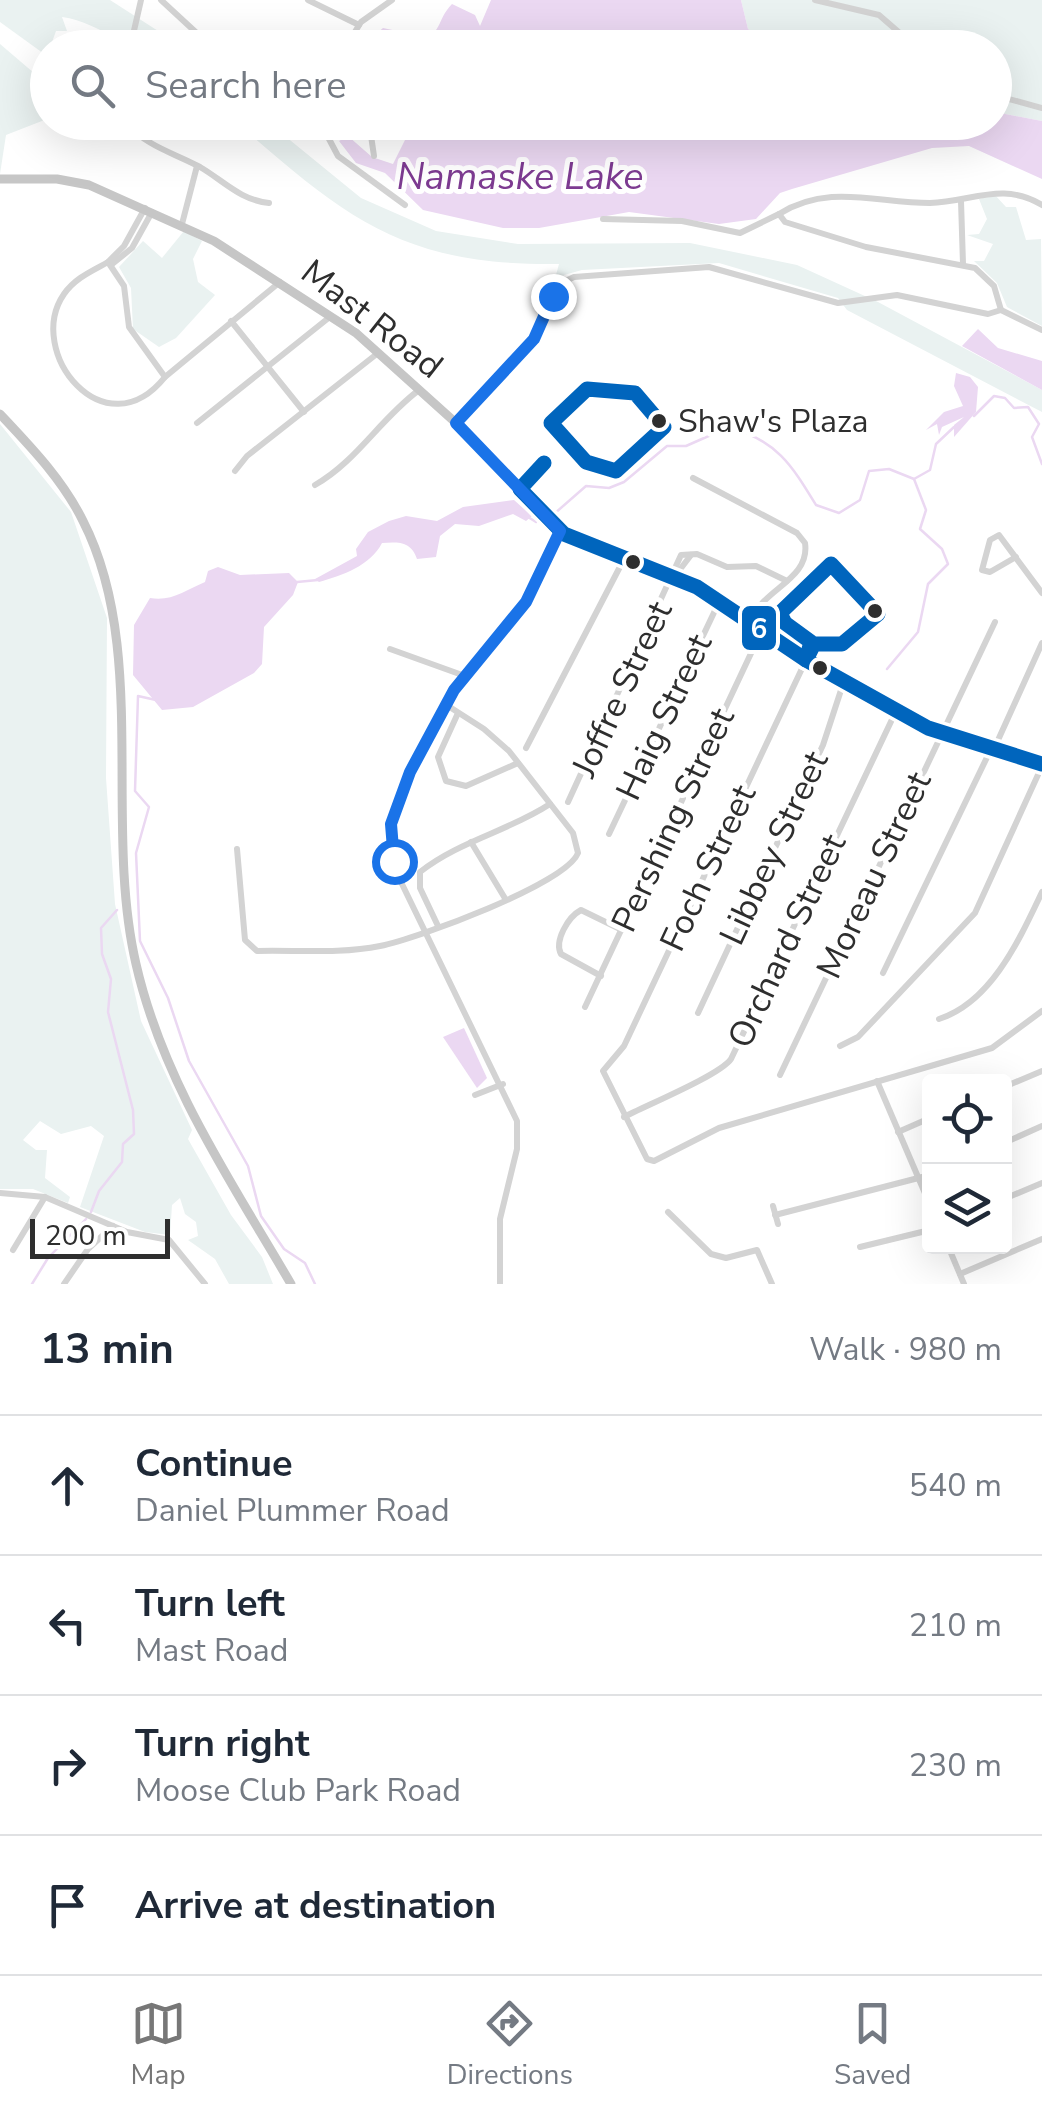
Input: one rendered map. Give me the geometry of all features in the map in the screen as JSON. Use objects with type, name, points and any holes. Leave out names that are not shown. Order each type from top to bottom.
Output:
[{"type":"main road","name":"Mast Road","points":[[0,179],[78,182],[182,224],[332,315],[379,352],[456,423],[560,531],[675,576],[720,601],[806,660],[942,735],[1042,765]]},
{"type":"main road","points":[[0,414],[64,488],[83,521],[106,580],[117,665],[124,891],[150,1015],[186,1102],[291,1284]]},
{"type":"street","points":[[134,30],[141,0]]},
{"type":"street","points":[[161,0],[193,30]]},
{"type":"street","points":[[308,0],[359,25]]},
{"type":"street","points":[[356,30],[392,0]]},
{"type":"street","points":[[815,0],[879,15],[896,30]]},
{"type":"street","points":[[1012,100],[1042,108]]},
{"type":"street","points":[[146,140],[157,150],[197,166],[241,196],[269,203]]},
{"type":"street","points":[[330,140],[338,156],[405,204]]},
{"type":"street","points":[[372,140],[374,156]]},
{"type":"street","points":[[182,224],[197,166]]},
{"type":"street","points":[[603,219],[682,221],[736,234],[804,201],[848,194],[915,202],[961,201],[1000,192],[1024,195],[1042,205]]},
{"type":"street","points":[[961,201],[962,264]]},
{"type":"street","points":[[149,209],[110,264],[75,281],[56,310],[55,336],[68,375],[92,398],[120,404],[145,398],[231,320],[281,282]]},
{"type":"street","points":[[779,214],[785,222],[866,248],[962,264],[991,281],[1002,310]]},
{"type":"street","points":[[110,264],[125,291],[129,327],[166,377]]},
{"type":"street","points":[[456,423],[534,339],[557,285],[574,276],[709,268],[838,303],[891,295],[988,314],[1002,310],[1042,330]]},
{"type":"street","points":[[197,424],[332,315]]},
{"type":"street","points":[[231,320],[304,412]]},
{"type":"street","points":[[235,471],[239,463],[379,352]]},
{"type":"street","points":[[315,485],[344,467],[379,423],[420,390]]},
{"type":"street","points":[[675,576],[682,556],[691,555],[727,568],[756,566],[787,580],[806,557],[800,536],[693,478]]},
{"type":"street","points":[[500,1284],[500,1219],[518,1127],[502,1084],[397,871],[390,834],[401,791],[445,704],[526,602],[560,531]]},
{"type":"street","points":[[1016,558],[990,572],[982,570],[995,535],[1003,537],[1042,593]]},
{"type":"street","points":[[675,576],[691,555]]},
{"type":"street","points":[[526,748],[624,559]]},
{"type":"street","name":"Joffre Street","points":[[568,802],[675,576]]},
{"type":"street","name":"Pershing Street","points":[[585,1007],[756,628],[754,613],[787,580]]},
{"type":"street","name":"Haig Street","points":[[609,834],[720,601]]},
{"type":"street","name":"Moreau Street","points":[[780,1075],[996,622]]},
{"type":"street","points":[[883,973],[1042,643]]},
{"type":"street","points":[[390,648],[465,676]]},
{"type":"street","name":"Foch Street","points":[[624,1117],[603,1071],[624,1046],[806,660]]},
{"type":"street","name":"Libbey Street","points":[[698,1013],[823,745],[844,681]]},
{"type":"street","points":[[237,849],[245,940],[252,951],[380,946],[506,900],[561,874],[576,858],[576,837],[494,736],[445,704]]},
{"type":"street","name":"Orchard Street","points":[[624,1117],[688,1083],[720,1072],[731,1059],[896,711]]},
{"type":"street","points":[[458,713],[438,757],[446,781],[466,786],[518,763]]},
{"type":"street","points":[[840,1046],[858,1037],[975,913],[1042,765]]},
{"type":"street","points":[[438,926],[420,888],[419,875],[471,842],[516,825],[550,804]]},
{"type":"street","points":[[471,842],[506,900]]},
{"type":"street","points":[[939,1018],[958,1010],[1009,959],[1042,892]]},
{"type":"street","points":[[600,976],[558,950],[578,911],[622,930]]},
{"type":"street","points":[[624,1117],[647,1159],[654,1161],[718,1128],[992,1048],[1042,1012]]},
{"type":"street","points":[[1012,1084],[1042,1071]]},
{"type":"street","points":[[877,1080],[922,1186]]},
{"type":"street","points":[[475,1095],[502,1084]]},
{"type":"street","points":[[898,1132],[922,1122]]},
{"type":"street","points":[[1012,1139],[1042,1126]]},
{"type":"street","points":[[773,1206],[776,1220],[922,1178]]},
{"type":"street","points":[[1012,1196],[1042,1183]]},
{"type":"street","points":[[0,1193],[45,1197],[113,1226],[174,1243],[205,1284]]},
{"type":"street","points":[[13,1250],[45,1197]]},
{"type":"street","points":[[668,1212],[711,1254],[726,1258],[757,1250],[772,1284]]},
{"type":"street","points":[[64,1284],[88,1249],[113,1226]]},
{"type":"street","points":[[860,1247],[922,1232]]},
{"type":"street","points":[[960,1274],[1042,1239]]},
{"type":"street","points":[[951,1254],[964,1284]]},
{"type":"shaded area","points":[[0,0],[110,0],[157,30],[100,30],[62,17],[67,30],[30,30],[30,44],[0,22]]},
{"type":"shaded area","points":[[741,0],[1042,0],[1042,121],[1012,115],[1012,30],[748,29]]},
{"type":"shaded area","points":[[0,44],[30,70],[30,126],[6,135],[0,174]]},
{"type":"shaded area","points":[[257,140],[290,140],[361,198],[436,231],[518,244],[690,243],[797,265],[878,302],[1042,390],[1042,412],[847,310],[838,298],[719,263],[582,270],[564,275],[553,286],[559,264],[505,262],[418,246],[382,231],[312,186]]},
{"type":"shaded area","points":[[995,195],[1006,207],[1016,207],[1026,240],[1041,239],[1042,326],[1007,307],[997,283],[974,261],[984,261],[993,244],[967,235],[979,234],[987,219],[979,199]]},
{"type":"shaded area","points":[[184,231],[202,241],[193,259],[198,282],[215,295],[176,338],[159,347],[133,329],[131,288],[119,267],[143,241],[162,258]]},
{"type":"shaded area","points":[[0,424],[71,512],[107,618],[106,778],[115,904],[141,1021],[192,1130],[188,1139],[231,1215],[262,1257],[273,1284],[229,1284],[215,1259],[188,1240],[198,1236],[196,1222],[185,1214],[180,1198],[172,1205],[170,1235],[145,1232],[80,1207],[104,1136],[91,1126],[61,1134],[40,1121],[23,1140],[36,1150],[47,1150],[45,1178],[70,1197],[68,1203],[33,1189],[0,1189]]},
{"type":"water","points":[[491,0],[741,0],[750,30],[436,30],[452,4],[475,15],[480,26]]},
{"type":"water","name":"Namaske Lake","points":[[1012,115],[1042,121],[1042,179],[969,146],[932,148],[780,193],[756,219],[719,224],[629,212],[539,228],[503,228],[423,210],[385,173],[356,163],[339,141],[353,140],[372,157],[393,164],[405,140],[1012,140]]},
{"type":"water","points":[[978,329],[998,348],[1042,361],[1042,390],[962,346]]},
{"type":"water","points":[[956,373],[970,377],[978,387],[976,412],[954,437],[954,425],[964,417],[942,427],[939,435],[937,424],[926,430],[944,412],[963,406],[954,386]]},
{"type":"water","points":[[514,500],[532,516],[526,521],[513,514],[479,526],[455,524],[440,536],[436,557],[417,559],[408,546],[382,543],[355,568],[319,582],[315,579],[357,556],[356,549],[368,532],[389,521],[406,516],[437,521],[463,507]]},
{"type":"water","points":[[218,567],[240,575],[289,573],[298,582],[293,595],[264,627],[262,664],[254,673],[193,707],[162,710],[133,675],[134,625],[150,598],[185,592],[205,582],[208,571]]},
{"type":"water","points":[[464,1028],[487,1078],[477,1088],[443,1037]]},
{"type":"waterway","points":[[974,416],[994,396],[1005,398],[1014,408],[1028,407],[1039,424],[1032,437],[1042,464]]},
{"type":"waterway","points":[[554,514],[586,486],[609,488],[624,482],[667,446],[686,446],[729,427],[771,447],[790,466],[816,505],[839,513],[860,500],[869,471],[889,469],[914,479],[930,470],[936,444],[954,427]]},
{"type":"waterway","points":[[887,669],[918,632],[928,584],[948,564],[942,549],[920,529],[926,510],[914,479]]},
{"type":"waterway","points":[[528,517],[536,522]]},
{"type":"waterway","points":[[297,582],[318,580]]},
{"type":"waterway","points":[[156,700],[138,696],[135,791],[149,807],[136,853],[140,941],[168,998],[189,1061],[248,1166],[261,1216],[284,1249],[305,1263],[315,1284]]},
{"type":"waterway","points":[[91,1212],[99,1191],[122,1162],[123,1144],[134,1134],[133,1110],[108,1012],[111,979],[102,954],[101,928],[117,910]]},
{"type":"waterway","points":[[32,1284],[48,1258],[86,1219]]},
{"type":"transit line","name":"6","points":[[587,389],[635,393],[664,427],[616,471],[586,462],[551,423],[587,389]]},
{"type":"transit line","name":"6","points":[[544,463],[520,489],[564,534],[697,587],[806,660],[928,728],[1042,764]]},
{"type":"transit line","name":"6","points":[[831,564],[878,614],[842,644],[814,644],[806,660],[811,642],[785,623],[780,613],[831,564]]},
{"type":"place","name":"Shaw's Plaza","points":[[659,421]]},
{"type":"route","points":[[394,861],[391,824],[410,772],[454,690],[526,602],[552,540],[560,531],[456,423],[534,339],[553,296]]}]
